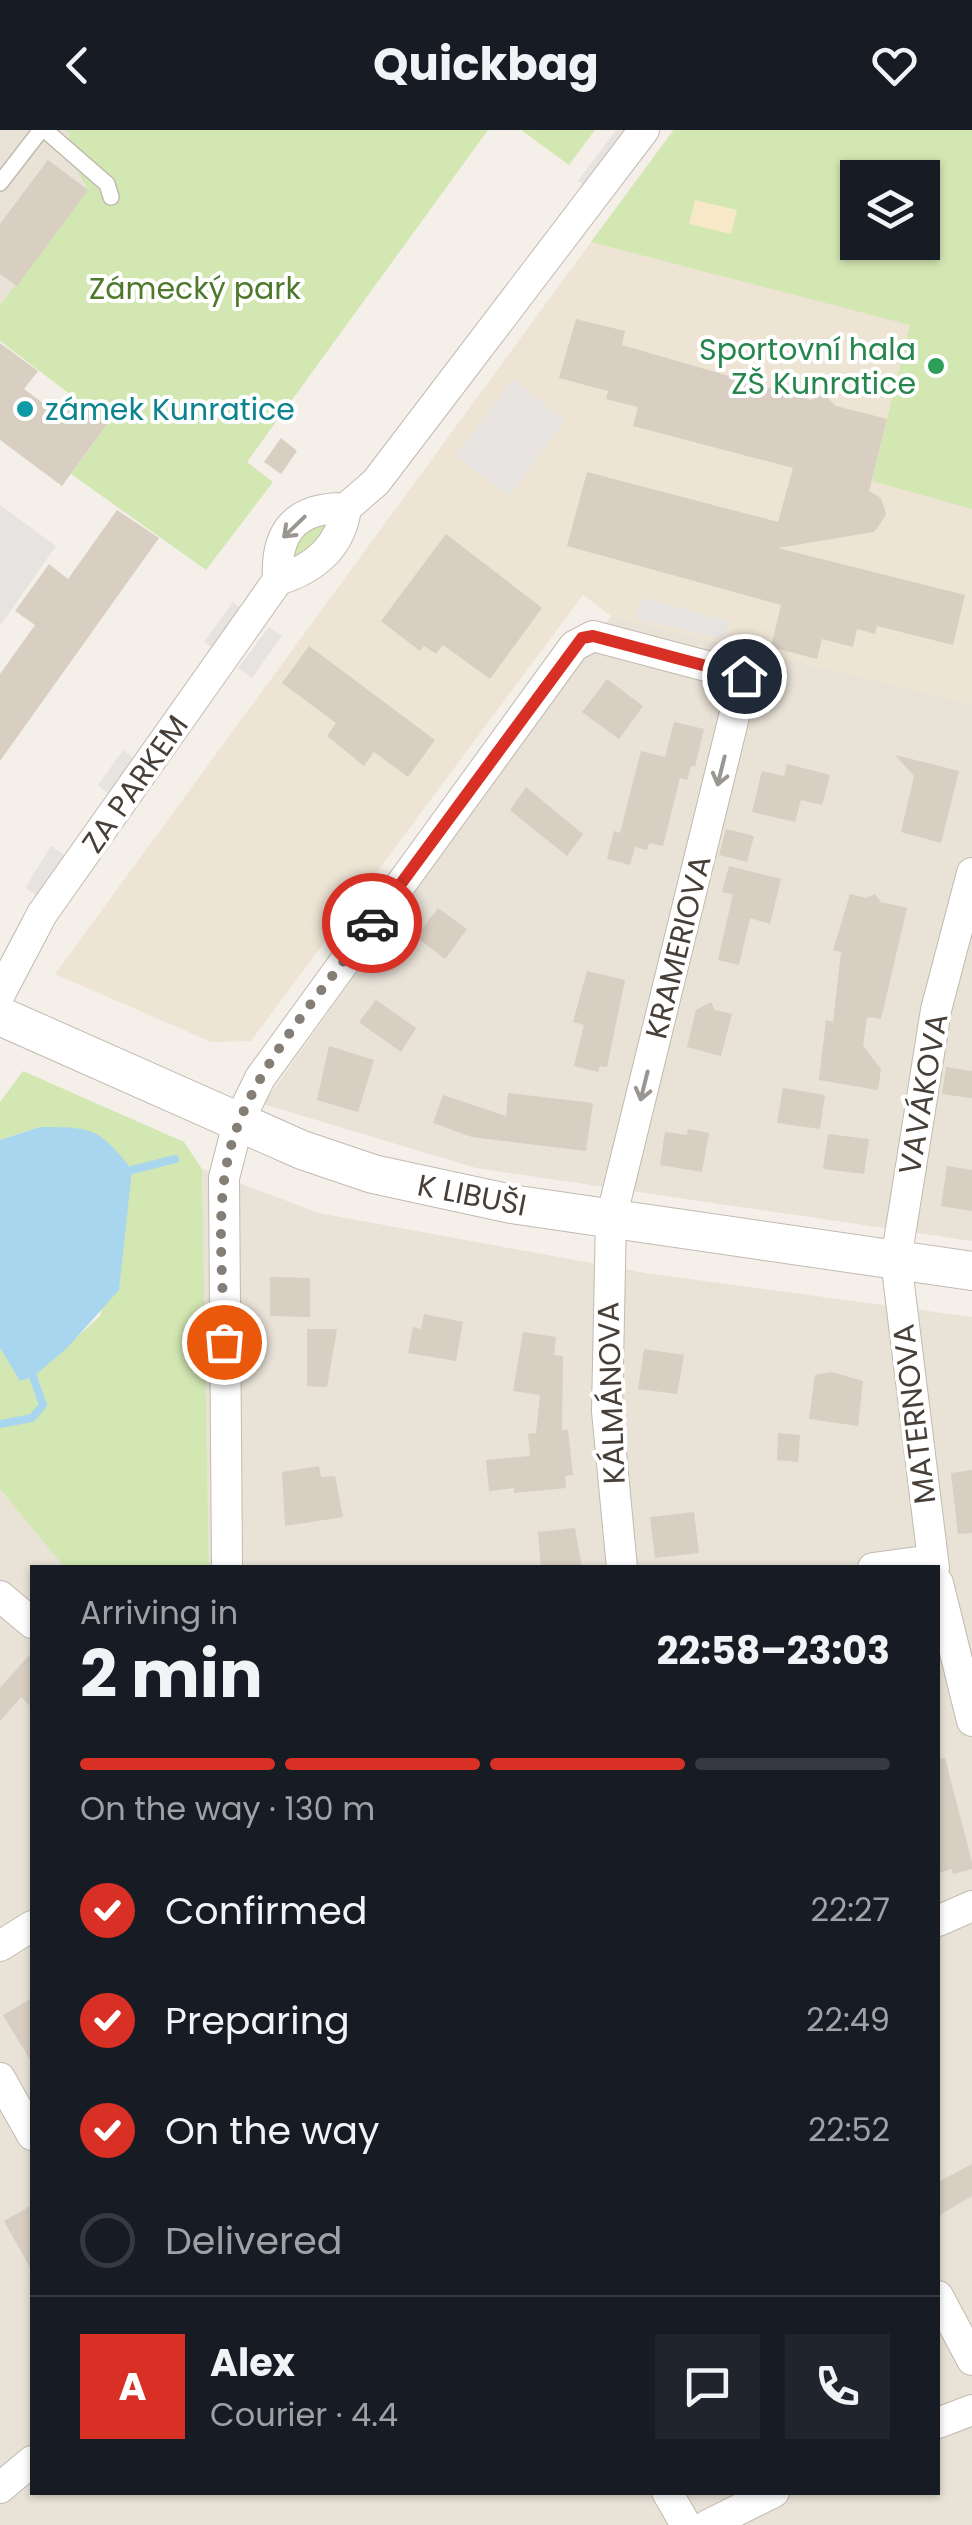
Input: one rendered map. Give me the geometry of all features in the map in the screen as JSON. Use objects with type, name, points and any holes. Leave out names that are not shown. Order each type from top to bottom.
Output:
[{"type":"street","name":"ZA PARKEM","points":[[278,580],[300,573],[333,547],[346,508],[410,444],[644,130]]},
{"type":"street","name":"ZA PARKEM","points":[[0,994],[42,914],[278,580],[281,540],[297,520],[320,507],[346,508]]},
{"type":"street","name":"KRAMERIOVA","points":[[238,1123],[260,1078],[531,704],[574,646],[593,636],[744,676],[611,1219]]},
{"type":"street","name":"VAVÁKOVA","points":[[896,1260],[936,1010],[972,872]]},
{"type":"street","name":"K LIBUŠI","points":[[0,1016],[302,1150],[390,1178],[511,1204],[972,1271]]},
{"type":"street","points":[[227,1565],[224,1178],[238,1123]]},
{"type":"street","name":"KÁLMÁNOVA","points":[[611,1219],[606,1411],[622,1565]]},
{"type":"street","name":"MATERNOVA","points":[[896,1260],[933,1565]]},
{"type":"street","name":"MATERNOVA","points":[[940,1594],[972,1721]]},
{"type":"street","points":[[0,1596],[30,1621]]},
{"type":"street","points":[[940,1920],[972,1906]]},
{"type":"street","points":[[0,1946],[30,1927]]},
{"type":"street","points":[[0,2078],[30,2131]]},
{"type":"street","points":[[940,2300],[972,2360]]},
{"type":"street","points":[[940,2422],[972,2410]]},
{"type":"street","points":[[0,2488],[30,2463]]},
{"type":"street","points":[[669,2495],[686,2525]]},
{"type":"street","points":[[708,2525],[768,2495]]},
{"type":"lane","points":[[0,183],[43,130],[107,184],[111,197]]},
{"type":"shaded area","points":[[0,130],[65,130],[70,134],[63,146],[88,190],[0,305]]},
{"type":"shaded area","points":[[616,130],[626,130],[585,186],[578,181]]},
{"type":"shaded area","points":[[673,130],[972,130],[972,704],[611,616],[583,595],[251,1041],[211,1042],[55,974]]},
{"type":"shaded area","points":[[513,380],[565,420],[509,496],[456,456]]},
{"type":"shaded area","points":[[0,505],[56,546],[0,626]]},
{"type":"shaded area","points":[[641,598],[729,621],[724,639],[636,619]]},
{"type":"shaded area","points":[[233,602],[244,611],[216,650],[204,642]]},
{"type":"shaded area","points":[[611,616],[972,704],[972,1241],[476,1168],[263,1104]]},
{"type":"shaded area","points":[[269,627],[282,636],[252,678],[238,668]]},
{"type":"shaded area","points":[[123,750],[137,761],[111,796],[98,785]]},
{"type":"shaded area","points":[[51,846],[65,855],[40,897],[25,888]]},
{"type":"shaded area","points":[[202,1169],[319,1213],[645,1273],[972,1317],[972,2525],[0,2525],[0,1489],[62,1565],[30,1565],[30,2495],[940,2495],[940,1565],[209,1565]]},
{"type":"green space","name":"Zámecký park","points":[[65,130],[488,130],[247,462],[273,482],[206,570],[71,474],[108,423],[0,341],[0,305],[88,190],[63,146],[70,134]]},
{"type":"green space","points":[[521,130],[595,130],[569,165]]},
{"type":"green space","points":[[674,130],[972,130],[972,509],[872,481],[910,325],[591,242]]},
{"type":"green space","points":[[317,520],[329,524],[327,542],[296,557],[291,553],[293,538]]},
{"type":"green space","points":[[23,1071],[184,1142],[202,1169],[209,1565],[62,1565],[0,1489],[0,1348],[21,1381],[33,1377],[100,1316],[132,1170],[40,1127],[0,1140],[0,1102]]},
{"type":"sand","points":[[695,200],[737,210],[731,234],[689,224]]},
{"type":"water","points":[[40,1127],[94,1133],[132,1170],[119,1290],[67,1348],[33,1377],[20,1381],[0,1348],[0,1140]]},
{"type":"building","points":[[48,160],[88,190],[17,286],[0,274],[0,224]]},
{"type":"building","points":[[576,319],[625,331],[622,345],[811,400],[824,394],[836,406],[887,419],[869,491],[881,498],[886,514],[874,532],[778,548],[965,595],[953,645],[877,626],[875,634],[857,629],[853,647],[822,639],[817,659],[771,647],[781,605],[567,546],[587,472],[778,522],[793,468],[633,426],[638,407],[606,399],[608,391],[559,378]]},
{"type":"building","name":"zámek Kunratice","points":[[0,343],[38,371],[24,389],[63,418],[76,400],[108,423],[62,486],[0,440]]},
{"type":"building","points":[[281,438],[297,451],[281,474],[264,462]]},
{"type":"building","points":[[117,510],[159,538],[0,761],[0,674],[35,625],[15,611],[49,564],[68,579]]},
{"type":"building","points":[[446,534],[542,608],[490,679],[443,645],[436,654],[424,646],[420,651],[381,621]]},
{"type":"building","points":[[309,646],[435,740],[408,777],[374,752],[364,766],[327,736],[336,723],[282,683]]},
{"type":"building","points":[[607,679],[643,706],[619,739],[582,712]]},
{"type":"building","points":[[674,722],[704,729],[695,767],[691,766],[687,780],[680,778],[663,846],[649,843],[647,850],[635,847],[630,865],[607,859],[614,831],[620,833],[641,751],[665,757]]},
{"type":"building","points":[[895,755],[959,771],[941,843],[901,832],[914,776]]},
{"type":"building","points":[[787,764],[830,775],[822,805],[801,800],[795,822],[752,812],[762,771],[784,776]]},
{"type":"building","points":[[526,787],[583,834],[567,856],[510,810]]},
{"type":"building","points":[[726,829],[754,836],[747,862],[719,855]]},
{"type":"building","points":[[729,866],[781,879],[770,924],[750,918],[739,965],[718,960],[733,894],[722,892]]},
{"type":"building","points":[[850,894],[866,898],[875,894],[881,902],[907,908],[881,1019],[867,1017],[863,1046],[881,1069],[878,1090],[819,1080],[826,1020],[833,1022],[841,952],[833,950]]},
{"type":"building","points":[[438,908],[467,929],[445,959],[416,937]]},
{"type":"building","points":[[587,971],[625,980],[607,1067],[600,1066],[598,1072],[574,1066],[584,1025],[573,1022]]},
{"type":"building","points":[[376,1000],[416,1028],[401,1052],[359,1022]]},
{"type":"building","points":[[711,1002],[715,1010],[732,1014],[721,1056],[687,1047],[696,1010]]},
{"type":"building","points":[[329,1046],[374,1060],[358,1112],[317,1100]]},
{"type":"building","points":[[946,1067],[972,1071],[972,1098],[942,1094]]},
{"type":"building","points":[[783,1088],[825,1095],[820,1129],[777,1123]]},
{"type":"building","points":[[508,1093],[593,1103],[586,1151],[472,1137],[433,1123],[443,1095],[506,1116]]},
{"type":"building","points":[[688,1129],[709,1133],[702,1172],[660,1165],[665,1132],[687,1135]]},
{"type":"building","points":[[828,1134],[869,1139],[864,1174],[823,1169]]},
{"type":"building","points":[[947,1166],[972,1170],[972,1211],[941,1206]]},
{"type":"building","points":[[270,1277],[310,1278],[310,1317],[270,1316]]},
{"type":"building","points":[[424,1314],[463,1322],[456,1361],[408,1353],[413,1327],[421,1329]]},
{"type":"building","points":[[307,1329],[337,1329],[327,1387],[307,1386]]},
{"type":"building","points":[[523,1332],[556,1337],[554,1355],[563,1356],[562,1430],[568,1430],[573,1475],[565,1476],[566,1488],[489,1491],[486,1460],[530,1456],[528,1434],[536,1433],[540,1395],[513,1391]]},
{"type":"building","points":[[644,1349],[684,1355],[677,1394],[638,1389]]},
{"type":"building","points":[[832,1372],[863,1381],[858,1426],[809,1419],[815,1375]]},
{"type":"building","points":[[778,1433],[800,1435],[798,1462],[777,1460]]},
{"type":"building","points":[[319,1466],[321,1477],[335,1476],[343,1517],[285,1526],[282,1472]]},
{"type":"building","points":[[972,1470],[972,1533],[958,1534],[951,1473]]},
{"type":"building","points":[[694,1512],[699,1553],[655,1558],[650,1517]]},
{"type":"building","points":[[575,1528],[581,1565],[541,1565],[538,1532]]},
{"type":"building","points":[[30,1654],[30,1706],[21,1697],[0,1721],[0,1688]]},
{"type":"building","points":[[945,1758],[972,1862],[972,1869],[953,1874],[952,1869],[940,1872],[940,1759]]},
{"type":"building","points":[[30,1999],[30,2060],[3,2015]]},
{"type":"building","points":[[972,2164],[972,2196],[940,2215],[940,2181]]},
{"type":"building","points":[[30,2206],[30,2267],[4,2221]]},
{"type":"waterway","points":[[132,1170],[175,1159]]},
{"type":"waterway","points":[[0,1424],[32,1418],[43,1405],[33,1377]]},
{"type":"way so far","points":[[224,1342],[224,1178],[238,1123],[260,1078],[372,923]]},
{"type":"place","name":"Sportovní hala ZŠ Kunratice","points":[[936,366]]},
{"type":"place","name":"zámek Kunratice","points":[[25,409]]},
{"type":"route","points":[[372,923],[582,638],[593,636],[744,676]]}]
